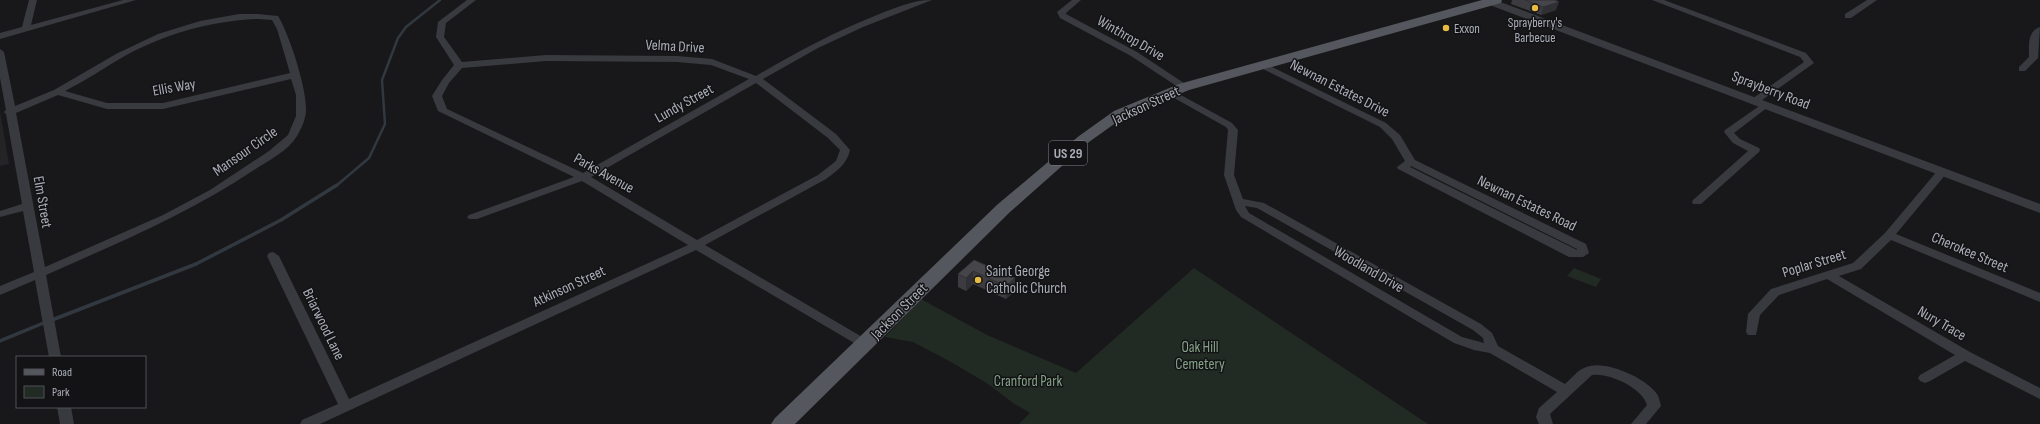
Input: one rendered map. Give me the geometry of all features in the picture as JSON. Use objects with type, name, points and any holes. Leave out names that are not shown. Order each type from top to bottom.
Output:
[{"type":"main road","name":"Jackson Street","points":[[782,424],[1004,208],[1080,143],[1120,114],[1177,90],[1493,1]]},
{"type":"street","points":[[26,28],[33,0]]},
{"type":"street","points":[[0,36],[132,0]]},
{"type":"street","points":[[459,65],[440,37],[442,22],[472,0]]},
{"type":"street","points":[[898,0],[907,6]]},
{"type":"street","name":"Lundy Street","points":[[473,218],[583,177],[815,46],[860,25],[907,6],[928,0]]},
{"type":"street","name":"Winthrop Drive","points":[[1077,0],[1061,12],[1063,16],[1129,52],[1177,90]]},
{"type":"street","points":[[1656,0],[1803,55],[1810,60],[1809,63],[1760,103],[1728,132],[1731,137],[1740,144],[1755,150],[1697,202]]},
{"type":"street","points":[[1848,16],[1873,0]]},
{"type":"street","name":"Sprayberry Road","points":[[1493,1],[2040,209]]},
{"type":"street","name":"Mansour Circle","points":[[0,291],[166,217],[214,192],[273,153],[292,136],[300,116],[301,95],[282,29],[275,18],[240,17],[198,25],[152,40],[128,51],[57,92],[10,112]]},
{"type":"street","points":[[2022,69],[2033,58],[2034,37],[2040,30]]},
{"type":"street","name":"Elm Street","points":[[0,52],[26,206],[55,356]]},
{"type":"street","name":"Velma Drive","points":[[459,65],[546,58],[677,59],[712,62],[756,79],[832,136],[844,150],[844,158],[839,164]]},
{"type":"street","name":"Parks Avenue","points":[[459,65],[445,82],[437,96],[443,110],[583,177],[697,244],[794,304],[865,344]]},
{"type":"street","name":"Newnan Estates Drive","points":[[1264,66],[1383,125],[1396,137],[1411,162]]},
{"type":"street","name":"Ellis Way","points":[[57,92],[107,106],[163,106],[295,76]]},
{"type":"street","name":"Woodland Drive","points":[[1177,90],[1233,130],[1229,175],[1241,210],[1250,219],[1466,344],[1493,349],[1566,391]]},
{"type":"street","name":"Newnan Estates Road","points":[[1411,162],[1582,247],[1583,253],[1573,254],[1402,167],[1411,162]]},
{"type":"street","name":"Atkinson Street","points":[[307,424],[697,244],[822,177],[839,164]]},
{"type":"street","name":"Poplar Street","points":[[1752,332],[1754,314],[1775,292],[1830,276],[1857,266],[1889,235],[1942,172]]},
{"type":"street","name":"Woodland Drive","points":[[1239,202],[1260,205],[1478,327],[1488,336],[1493,349]]},
{"type":"street","points":[[0,214],[26,206]]},
{"type":"street","name":"Cherokee Street","points":[[1889,235],[2040,298]]},
{"type":"street","name":"Briarwood Lane","points":[[273,256],[346,406]]},
{"type":"street","name":"Nury Trace","points":[[1830,276],[1965,355],[2040,394]]},
{"type":"street","points":[[1925,378],[1965,355]]},
{"type":"street","points":[[1546,424],[1543,417],[1544,412],[1588,371],[1600,369],[1617,374],[1649,392],[1654,401],[1654,406],[1638,424]]},
{"type":"street","points":[[64,408],[67,424]]},
{"type":"shaded area","points":[[0,112],[9,164],[0,166]]},
{"type":"green space","name":"Oak Hill Cemetery","points":[[1194,268],[1428,424],[1019,424],[1030,413],[1013,403],[988,384],[913,342],[885,337],[921,299],[987,335],[1076,373]]},
{"type":"green space","points":[[1574,268],[1601,279],[1596,287],[1567,276]]},
{"type":"building","points":[[1525,0],[1555,0],[1559,2],[1543,7]]},
{"type":"building","points":[[974,260],[1015,278],[1006,286],[973,271],[966,278],[958,274]]},
{"type":"waterway","points":[[336,186],[369,158],[385,124],[382,80],[398,38],[406,27],[440,0]]},
{"type":"waterway","points":[[52,320],[196,264],[281,220],[337,185]]},
{"type":"waterway","points":[[0,341],[46,322]]},
{"type":"place","name":"Sprayberry's Barbecue","points":[[1535,8]]},
{"type":"place","name":"Exxon","points":[[1446,28]]},
{"type":"place","name":"Saint George Catholic Church","points":[[978,280]]},
{"type":"park label","name":"Cranford Park","points":[[1028,381]]}]
